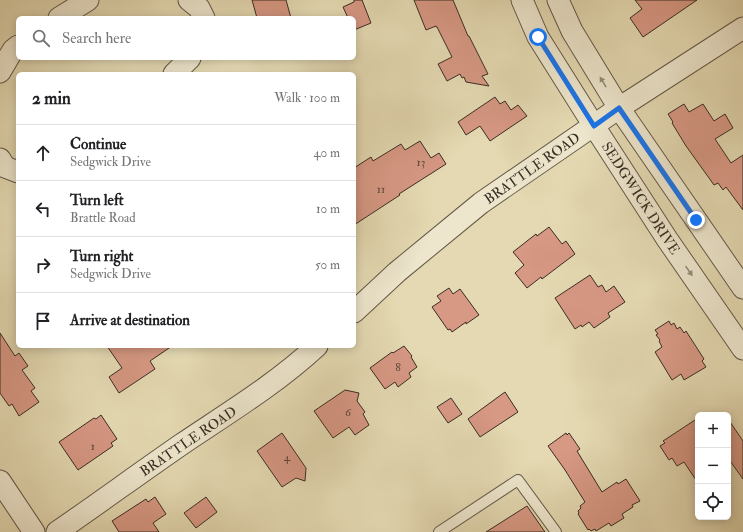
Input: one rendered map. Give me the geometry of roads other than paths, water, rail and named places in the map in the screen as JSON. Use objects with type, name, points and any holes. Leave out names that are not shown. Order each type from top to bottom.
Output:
[{"type":"street","points":[[62,16],[88,0]]},
{"type":"street","points":[[189,0],[199,8],[203,16]]},
{"type":"street","name":"SEDGWICK DRIVE","points":[[522,0],[538,37],[594,126],[667,239],[743,349]]},
{"type":"street","points":[[558,0],[572,31],[619,108],[743,288]]},
{"type":"street","name":"BRATTLE ROAD","points":[[356,310],[397,272],[481,203],[619,108],[743,28]]},
{"type":"street","points":[[0,72],[16,48]]},
{"type":"street","points":[[176,72],[188,60]]},
{"type":"street","points":[[667,239],[696,220]]},
{"type":"street","name":"BRATTLE ROAD","points":[[57,532],[163,457],[245,402],[304,358],[315,348]]},
{"type":"street","points":[[0,481],[34,532]]},
{"type":"lane","points":[[439,532],[518,480],[556,532]]}]
